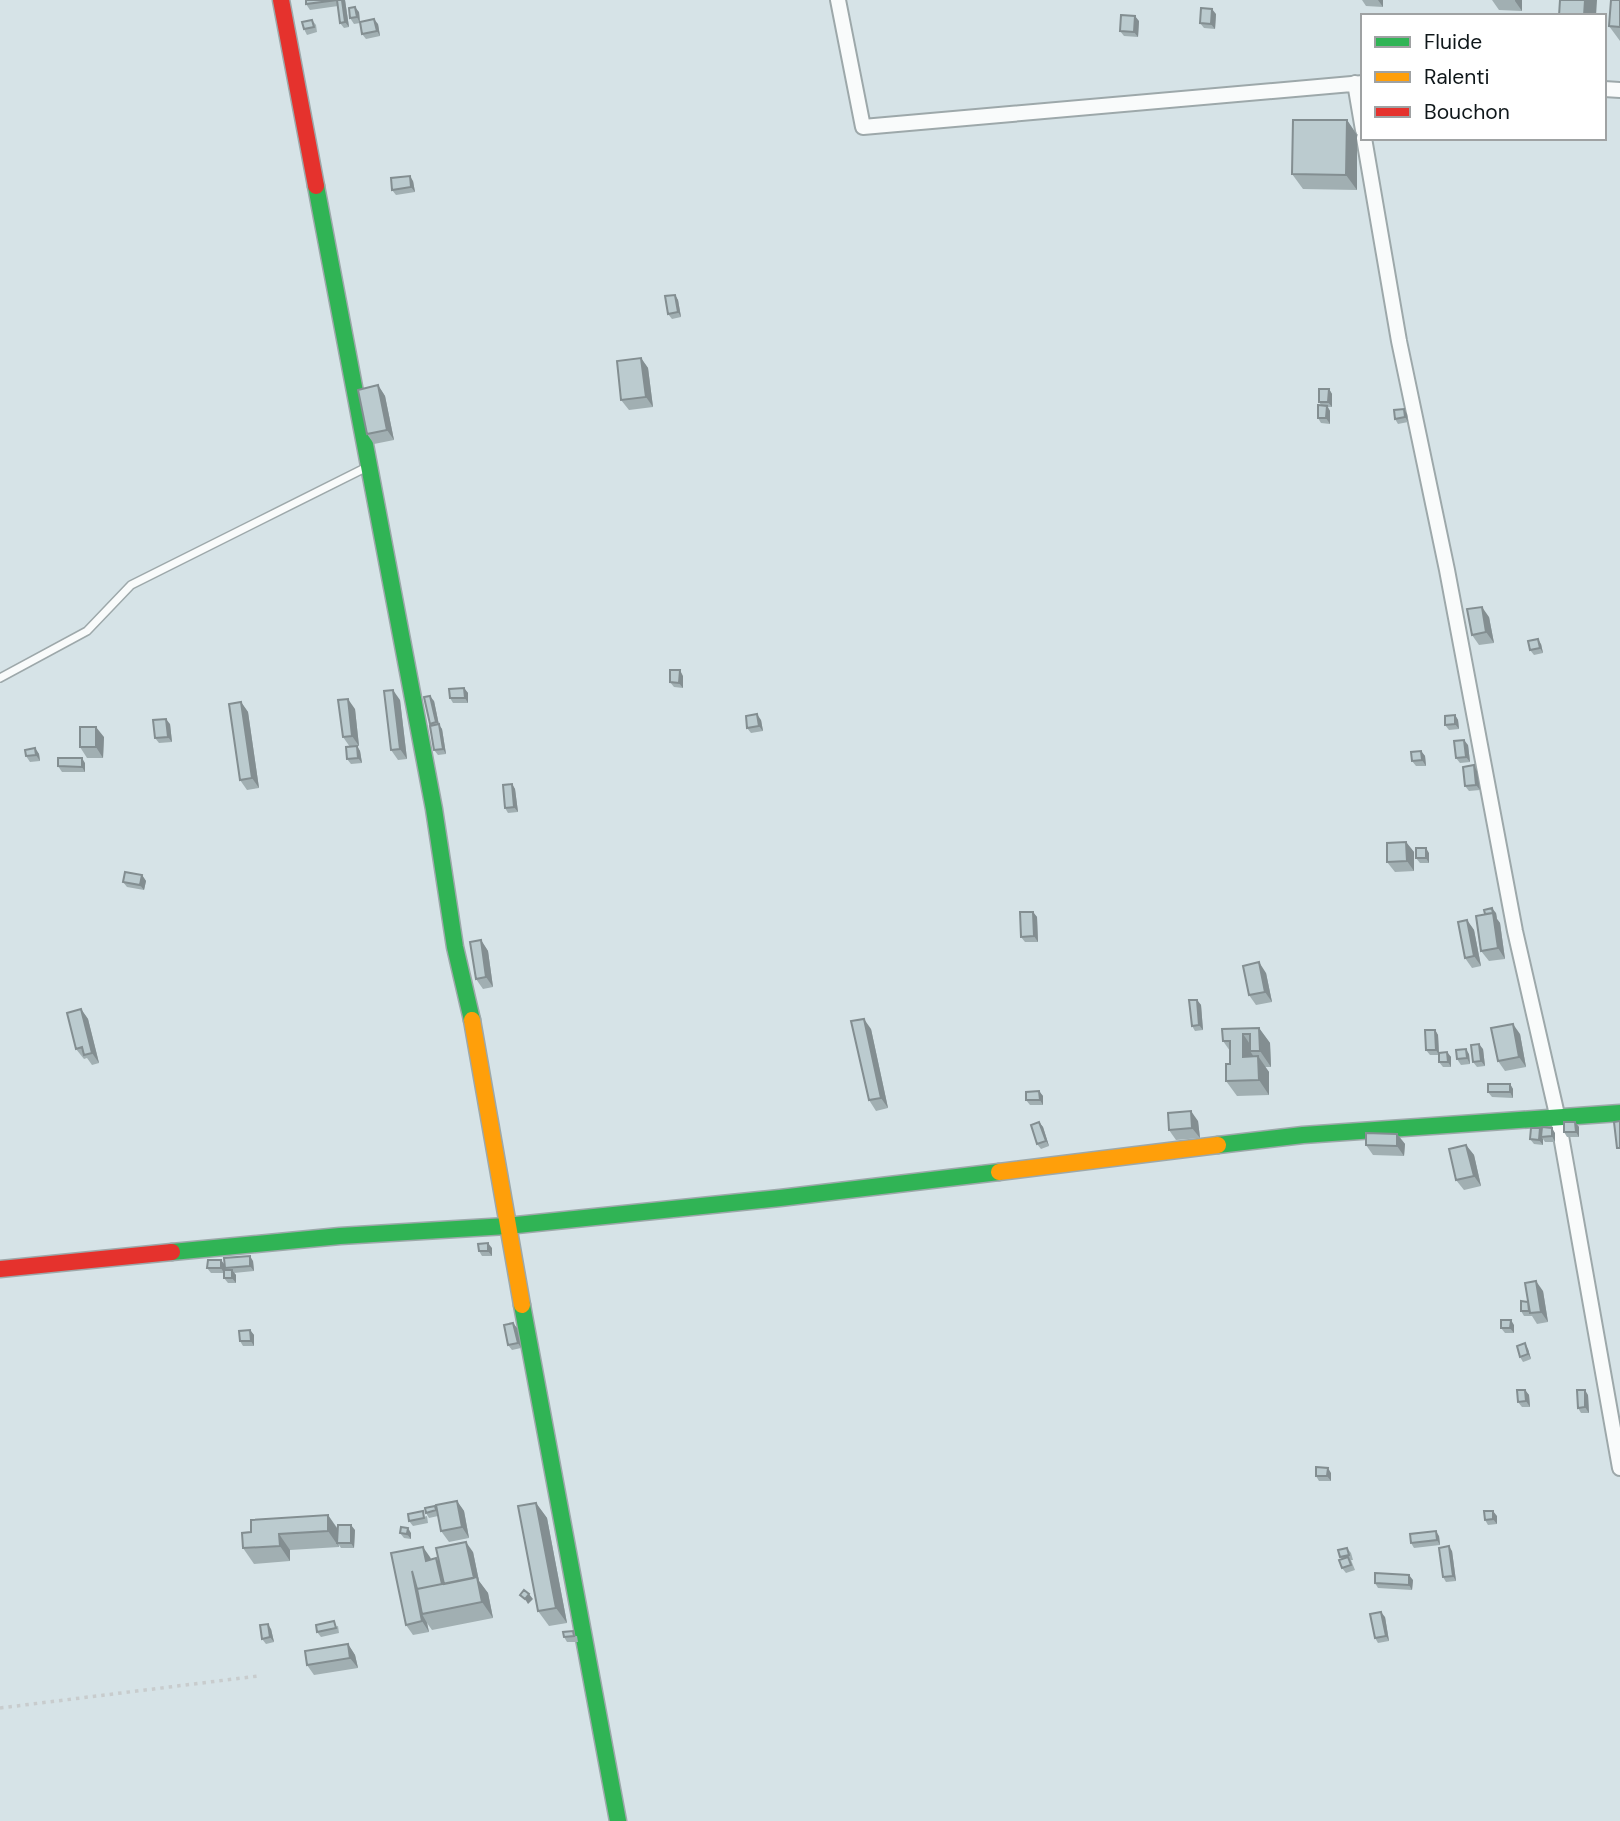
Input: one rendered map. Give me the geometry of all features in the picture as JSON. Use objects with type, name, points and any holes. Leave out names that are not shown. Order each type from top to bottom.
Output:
[{"type":"street","points":[[281,0],[434,808],[455,947],[472,1017],[507,1226],[618,1821]]},
{"type":"street","points":[[838,0],[863,127],[1359,83],[1361,106]]},
{"type":"street","points":[[1364,140],[1399,341],[1447,570],[1515,931],[1558,1119],[1620,1468]]},
{"type":"street","points":[[0,1269],[340,1236],[507,1226],[780,1198],[1303,1135],[1620,1113]]},
{"type":"lane","points":[[0,678],[87,631],[131,585],[368,466]]},
{"type":"path","points":[[0,1708],[258,1676]]},
{"type":"building","points":[[306,0],[337,0],[306,4]]},
{"type":"building","points":[[337,0],[342,0],[345,22],[340,23]]},
{"type":"building","points":[[1560,0],[1585,0],[1584,14],[1559,14]]},
{"type":"building","points":[[1611,0],[1620,0],[1620,27],[1609,26]]},
{"type":"building","points":[[355,7],[357,17],[350,18],[349,8]]},
{"type":"building","points":[[1201,8],[1212,9],[1211,24],[1200,23]]},
{"type":"building","points":[[1121,15],[1135,16],[1134,32],[1120,31]]},
{"type":"building","points":[[374,19],[377,31],[362,34],[360,22]]},
{"type":"building","points":[[312,20],[314,27],[304,29],[302,22]]},
{"type":"building","points":[[1293,120],[1347,120],[1346,175],[1292,174]]},
{"type":"building","points":[[410,176],[411,187],[392,190],[391,178]]},
{"type":"building","points":[[675,295],[678,312],[668,314],[665,296]]},
{"type":"building","points":[[641,358],[646,397],[621,400],[617,361]]},
{"type":"building","points":[[378,385],[387,430],[367,434],[358,390]]},
{"type":"building","points":[[1319,389],[1329,389],[1328,402],[1319,402]]},
{"type":"building","points":[[1318,405],[1327,406],[1326,418],[1318,418]]},
{"type":"building","points":[[1404,409],[1405,417],[1395,419],[1394,410]]},
{"type":"building","points":[[1482,607],[1486,632],[1472,635],[1467,609]]},
{"type":"building","points":[[1538,639],[1540,648],[1530,650],[1528,641]]},
{"type":"building","points":[[670,670],[680,670],[679,683],[670,682]]},
{"type":"building","points":[[464,688],[465,698],[450,698],[449,689]]},
{"type":"building","points":[[393,690],[400,749],[391,750],[384,691]]},
{"type":"building","points":[[430,696],[436,722],[430,724],[424,697]]},
{"type":"building","points":[[348,699],[352,736],[343,737],[338,700]]},
{"type":"building","points":[[241,702],[252,778],[240,780],[229,704]]},
{"type":"building","points":[[757,714],[759,726],[747,728],[746,716]]},
{"type":"building","points":[[1455,715],[1455,724],[1445,725],[1445,716]]},
{"type":"building","points":[[166,719],[168,737],[155,738],[153,720]]},
{"type":"building","points":[[439,724],[443,749],[434,750],[430,726]]},
{"type":"building","points":[[80,727],[96,727],[96,747],[80,747]]},
{"type":"building","points":[[1464,740],[1466,757],[1456,758],[1454,741]]},
{"type":"building","points":[[357,746],[358,758],[347,759],[346,747]]},
{"type":"building","points":[[35,748],[36,755],[26,756],[25,750]]},
{"type":"building","points":[[1421,751],[1422,760],[1412,761],[1411,752]]},
{"type":"building","points":[[58,758],[82,758],[82,767],[58,766]]},
{"type":"building","points":[[1474,765],[1476,785],[1465,786],[1463,767]]},
{"type":"building","points":[[512,784],[514,807],[505,808],[503,785]]},
{"type":"building","points":[[1406,842],[1407,861],[1387,862],[1387,843]]},
{"type":"building","points":[[1416,848],[1426,848],[1426,858],[1416,858]]},
{"type":"building","points":[[125,872],[142,875],[140,885],[123,882]]},
{"type":"building","points":[[1492,908],[1493,913],[1485,914],[1484,910]]},
{"type":"building","points":[[1020,912],[1033,912],[1034,936],[1021,937]]},
{"type":"building","points":[[1493,913],[1498,948],[1481,951],[1476,916]]},
{"type":"building","points":[[1467,920],[1474,956],[1465,958],[1458,922]]},
{"type":"building","points":[[481,940],[486,977],[476,979],[470,942]]},
{"type":"building","points":[[1259,962],[1265,992],[1249,995],[1243,966]]},
{"type":"building","points":[[1189,1000],[1197,1000],[1199,1025],[1192,1026]]},
{"type":"building","points":[[81,1009],[92,1053],[84,1055],[82,1047],[76,1049],[67,1013]]},
{"type":"building","points":[[864,1019],[881,1098],[869,1100],[851,1021]]},
{"type":"building","points":[[1513,1024],[1519,1057],[1498,1061],[1491,1028]]},
{"type":"building","points":[[1259,1028],[1260,1051],[1250,1051],[1250,1034],[1243,1034],[1243,1057],[1258,1056],[1259,1080],[1226,1081],[1226,1064],[1230,1064],[1230,1041],[1223,1041],[1222,1029]]},
{"type":"building","points":[[1425,1030],[1435,1030],[1436,1050],[1426,1050]]},
{"type":"building","points":[[1479,1044],[1481,1061],[1473,1062],[1471,1045]]},
{"type":"building","points":[[1466,1049],[1467,1058],[1457,1059],[1456,1050]]},
{"type":"building","points":[[1447,1052],[1448,1062],[1439,1062],[1439,1053]]},
{"type":"building","points":[[1488,1084],[1510,1084],[1510,1092],[1488,1092]]},
{"type":"building","points":[[1039,1091],[1040,1100],[1026,1100],[1026,1092]]},
{"type":"building","points":[[1191,1111],[1192,1128],[1169,1130],[1168,1113]]},
{"type":"building","points":[[1620,1121],[1620,1148],[1617,1148],[1614,1122]]},
{"type":"building","points":[[1039,1122],[1046,1141],[1037,1144],[1031,1125]]},
{"type":"building","points":[[1564,1122],[1575,1122],[1576,1132],[1564,1132]]},
{"type":"building","points":[[1542,1127],[1552,1128],[1552,1136],[1541,1137]]},
{"type":"building","points":[[1531,1128],[1540,1128],[1539,1140],[1530,1139]]},
{"type":"building","points":[[1366,1133],[1397,1134],[1397,1146],[1366,1145]]},
{"type":"building","points":[[1466,1145],[1474,1176],[1456,1180],[1449,1149]]},
{"type":"building","points":[[488,1243],[488,1251],[479,1251],[478,1244]]},
{"type":"building","points":[[250,1256],[250,1266],[225,1268],[224,1258]]},
{"type":"building","points":[[208,1260],[221,1260],[221,1268],[207,1268]]},
{"type":"building","points":[[224,1270],[232,1270],[232,1278],[224,1278]]},
{"type":"building","points":[[1536,1281],[1541,1312],[1530,1313],[1525,1283]]},
{"type":"building","points":[[1521,1301],[1528,1302],[1529,1311],[1521,1311]]},
{"type":"building","points":[[1501,1320],[1511,1320],[1510,1328],[1501,1328]]},
{"type":"building","points":[[513,1323],[518,1343],[508,1345],[504,1325]]},
{"type":"building","points":[[250,1330],[251,1341],[240,1341],[239,1331]]},
{"type":"building","points":[[1525,1343],[1528,1354],[1520,1357],[1517,1346]]},
{"type":"building","points":[[1517,1390],[1525,1390],[1526,1401],[1518,1402]]},
{"type":"building","points":[[1577,1390],[1585,1390],[1585,1407],[1578,1408]]},
{"type":"building","points":[[1316,1467],[1328,1468],[1327,1476],[1316,1476]]},
{"type":"building","points":[[457,1501],[462,1527],[441,1531],[436,1505]]},
{"type":"building","points":[[536,1503],[556,1608],[538,1611],[518,1506]]},
{"type":"building","points":[[435,1506],[436,1510],[426,1513],[425,1508]]},
{"type":"building","points":[[423,1511],[424,1518],[409,1521],[408,1514]]},
{"type":"building","points":[[1484,1511],[1493,1511],[1493,1519],[1485,1520]]},
{"type":"building","points":[[328,1515],[328,1531],[279,1534],[280,1546],[243,1548],[242,1533],[251,1532],[251,1520]]},
{"type":"building","points":[[338,1525],[351,1525],[351,1543],[337,1543]]},
{"type":"building","points":[[401,1527],[408,1528],[407,1534],[400,1533]]},
{"type":"building","points":[[1436,1531],[1437,1540],[1411,1543],[1410,1534]]},
{"type":"building","points":[[466,1542],[474,1578],[444,1584],[436,1548]]},
{"type":"building","points":[[1449,1546],[1453,1576],[1443,1577],[1439,1548]]},
{"type":"building","points":[[423,1547],[426,1561],[436,1558],[442,1584],[417,1589],[412,1571],[422,1621],[406,1625],[391,1553]]},
{"type":"building","points":[[1347,1548],[1349,1555],[1340,1557],[1338,1550]]},
{"type":"building","points":[[1348,1557],[1351,1565],[1342,1568],[1339,1560]]},
{"type":"building","points":[[1375,1573],[1409,1575],[1409,1585],[1375,1583]]},
{"type":"building","points":[[477,1577],[482,1602],[422,1614],[417,1589]]},
{"type":"building","points":[[524,1590],[529,1594],[525,1599],[520,1595]]},
{"type":"building","points":[[1381,1612],[1386,1636],[1375,1638],[1370,1614]]},
{"type":"building","points":[[334,1621],[336,1628],[317,1632],[316,1625]]},
{"type":"building","points":[[268,1624],[270,1637],[262,1639],[260,1625]]},
{"type":"building","points":[[573,1631],[574,1636],[564,1637],[563,1632]]},
{"type":"building","points":[[348,1644],[350,1658],[307,1665],[305,1651]]},
{"type":"traffic: fast","points":[[316,186],[434,809],[455,947],[472,1020]]},
{"type":"traffic: fast","points":[[1218,1145],[1303,1135],[1620,1113]]},
{"type":"traffic: fast","points":[[172,1252],[340,1236],[507,1226],[999,1172]]},
{"type":"traffic: fast","points":[[522,1305],[618,1821]]},
{"type":"traffic: slow","points":[[472,1020],[522,1305]]},
{"type":"traffic: slow","points":[[999,1172],[1218,1145]]},
{"type":"traffic: jam","points":[[281,0],[316,186]]},
{"type":"traffic: jam","points":[[0,1269],[172,1252]]}]
